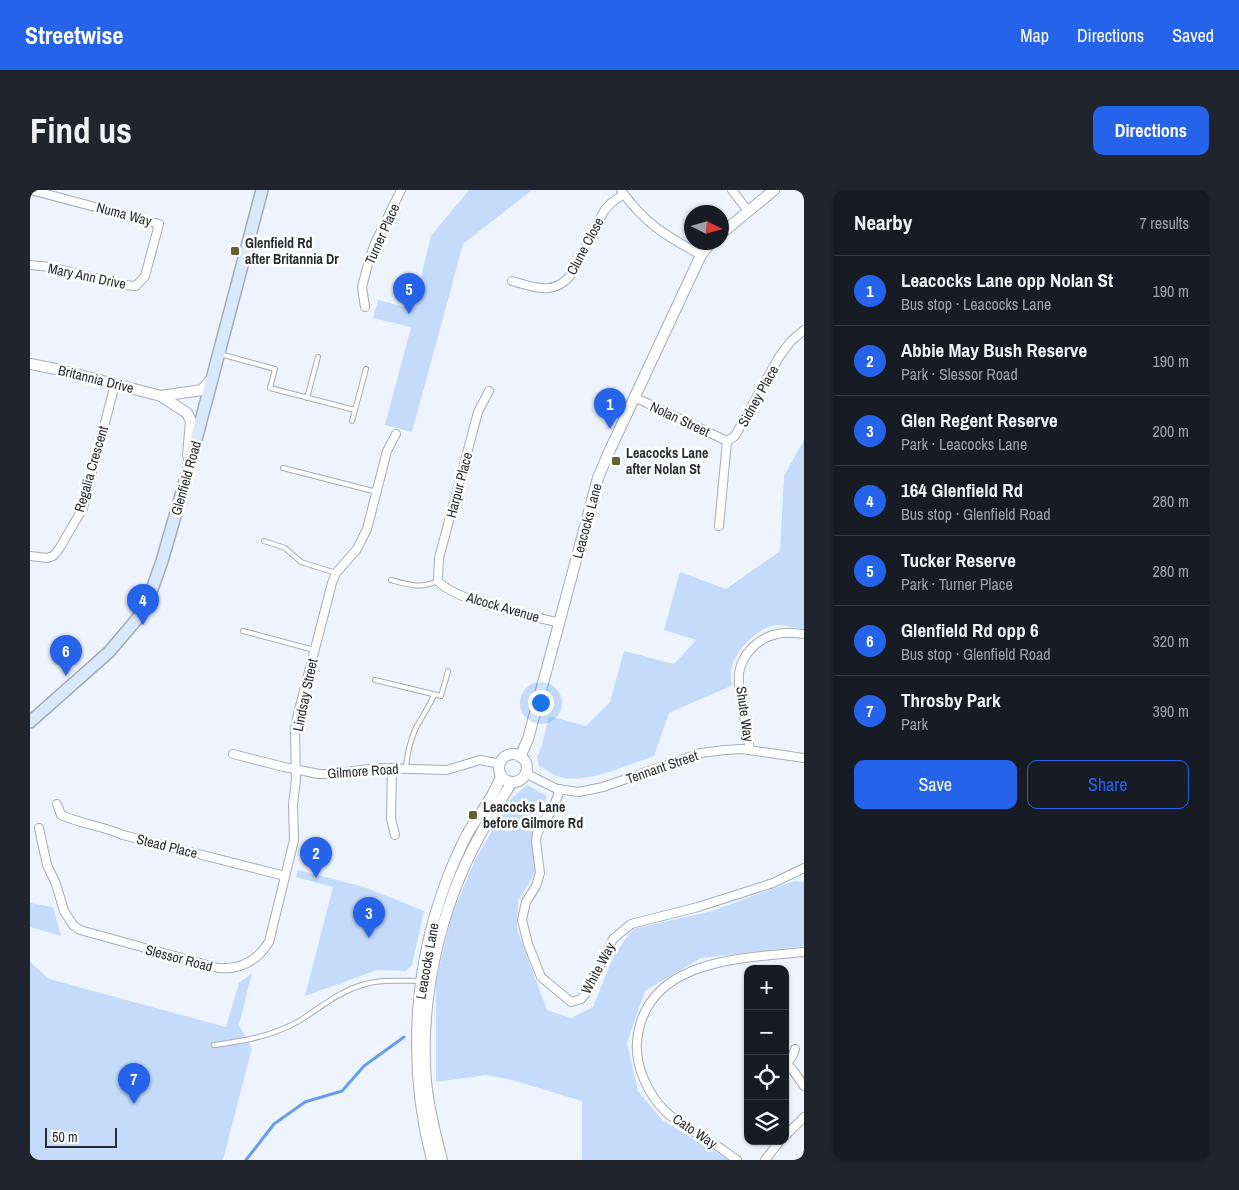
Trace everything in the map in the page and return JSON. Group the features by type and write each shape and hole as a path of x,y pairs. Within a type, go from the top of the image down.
{"main road":[{"name":"Glenfield Road","path":"30,722 109,652 137,619 148,600 184,485 262,190"}],"street":[{"name":"Numa Way","path":"31,190 159,224"},
{"name":"Turner Place","path":"365,307 362,287 368,264 402,190"},
{"path":"732,190 748,211"},
{"path":"729,227 774,190"},
{"path":"622,192 636,210 654,227 701,255"},
{"name":"Clune Close","path":"512,281 546,289 555,288 564,283 570,276 604,211 622,192"},
{"name":"Mary Ann Drive","path":"30,265 50,267 124,285 136,286 144,276 159,224"},
{"name":"Leacocks Lane","path":"520,757 528,739 598,478 634,397 704,250"},
{"name":"Sidney Place","path":"719,526 727,441 735,436 779,357 804,330"},
{"name":"Britannia Drive","path":"30,364 161,396 187,413 191,421 184,485"},
{"name":"Britannia Drive","path":"161,396 202,390 214,376"},
{"name":"Regalia Crescent","path":"30,556 38,558 53,556 83,508 115,384"},
{"name":"Harpur Place","path":"438,582 439,558 458,485 478,412 490,391"},
{"name":"Nolan Street","path":"634,397 727,441"},
{"name":"Lindsay Street","path":"296,770 296,729 314,650 336,573 363,539 387,451 396,434"},
{"name":"Alcock Avenue","path":"438,582 452,592 475,601 560,622"},
{"name":"Shute Way","path":"750,750 740,691 739,673 746,654 760,640 777,634 804,634"},
{"name":"Tennant Street","path":"525,773 560,789 569,791 591,790 701,753 750,750 804,758"},
{"name":"Gilmore Road","path":"233,754 319,774 392,768 447,770 480,760 500,764"},
{"path":"514,754 520,757 526,765 525,773 522,778 512,782 506,780 499,770 500,764 507,756 514,754"},
{"path":"392,768 390,819 395,835"},
{"name":"Slessor Road","path":"39,828 46,865 56,884 64,911 73,925 80,930 218,968 229,969 248,964 263,952 269,942 294,840 293,804 296,770"},
{"name":"Leacocks Lane","path":"432,1160 426,1134 416,1054 431,928 448,878 468,832 496,791 502,776"},
{"name":"Leacocks Lane","path":"442,1160 430,1111 426,1081 425,981 451,900 463,870 478,838 512,782"},
{"name":"White Way","path":"560,789 553,809 537,834 536,841 540,872 536,886 526,902 522,920 528,944 541,977 571,1002 581,1000 588,992 613,939 631,924 698,907 794,874 804,868"},
{"name":"Stead Place","path":"57,804 61,815 69,818 106,828 123,835 285,876"},
{"name":"White Way","path":"794,874 804,873"},
{"name":"Cato Way","path":"737,1160 679,1122 665,1111 652,1095 638,1061 638,1028 643,1014 660,992 691,970 719,962 804,952"},
{"path":"789,1060 795,1049"},
{"path":"789,1068 804,1086"},
{"path":"789,1132 804,1117"},
{"path":"765,1160 777,1145"}],"lane":[{"path":"220,354 275,369 270,388 354,410"},
{"path":"308,398 318,357"},
{"path":"352,421 366,369"},
{"path":"283,468 377,492"},
{"path":"264,541 285,548 301,562 336,573"},
{"path":"391,580 409,585 428,586 438,582"},
{"name":"Lindsay Street","path":"243,631 314,650"},
{"name":"Gilmore Road","path":"406,768 407,757 416,729 434,695 441,696 448,671"},
{"path":"375,680 434,695"},
{"path":"214,1045 262,1037 297,1022 345,990 364,984 380,981 425,981"}],"shaded area":[{"path":"469,190 532,190 463,244 412,432 385,425 411,327 373,318 378,300 413,309 431,236"},
{"path":"804,440 804,629 777,625 768,627 750,639 736,657 732,667 733,685 669,713 654,756 609,772 574,779 557,776 539,766 537,757 549,716 586,726 610,702 624,651 674,664 696,640 664,630 680,572 726,589 780,551 784,476"},
{"path":"527,785 547,796 532,833 535,873 518,901 517,929 547,1010 571,1018 593,1007 614,955 633,929 712,911 794,881 804,882 804,946 701,958 645,991 627,1043 638,1091 662,1120 729,1160 582,1160 582,1101 512,1080 486,1075 436,1082 436,981 452,915 475,860 511,799"},
{"path":"298,870 364,887 424,911 412,965 406,971 377,970 305,996 333,887 296,877"},
{"path":"30,903 53,907 61,936 30,927"},
{"path":"30,962 49,979 226,1027 239,983 252,973 239,1025 252,1048 223,1160 30,1160"}],"waterway":[{"path":"246,1160 274,1124 305,1102 342,1091 364,1066 404,1037"}],"place":[{"name":"Glenfield Rd after Britannia Dr","path":"235,251"},
{"name":"Tucker Reserve","path":"409,314"},
{"name":"Leacocks Lane opp Nolan St","path":"610,429"},
{"name":"Leacocks Lane after Nolan St","path":"616,461"},
{"name":"164 Glenfield Rd","path":"143,625"},
{"name":"Glenfield Rd opp 6","path":"66,676"},
{"name":"Leacocks Lane before Gilmore Rd","path":"473,815"},
{"name":"Abbie May Bush Reserve","path":"316,878"},
{"name":"Glen Regent Reserve","path":"369,938"},
{"name":"Throsby Park","path":"134,1104"}]}
